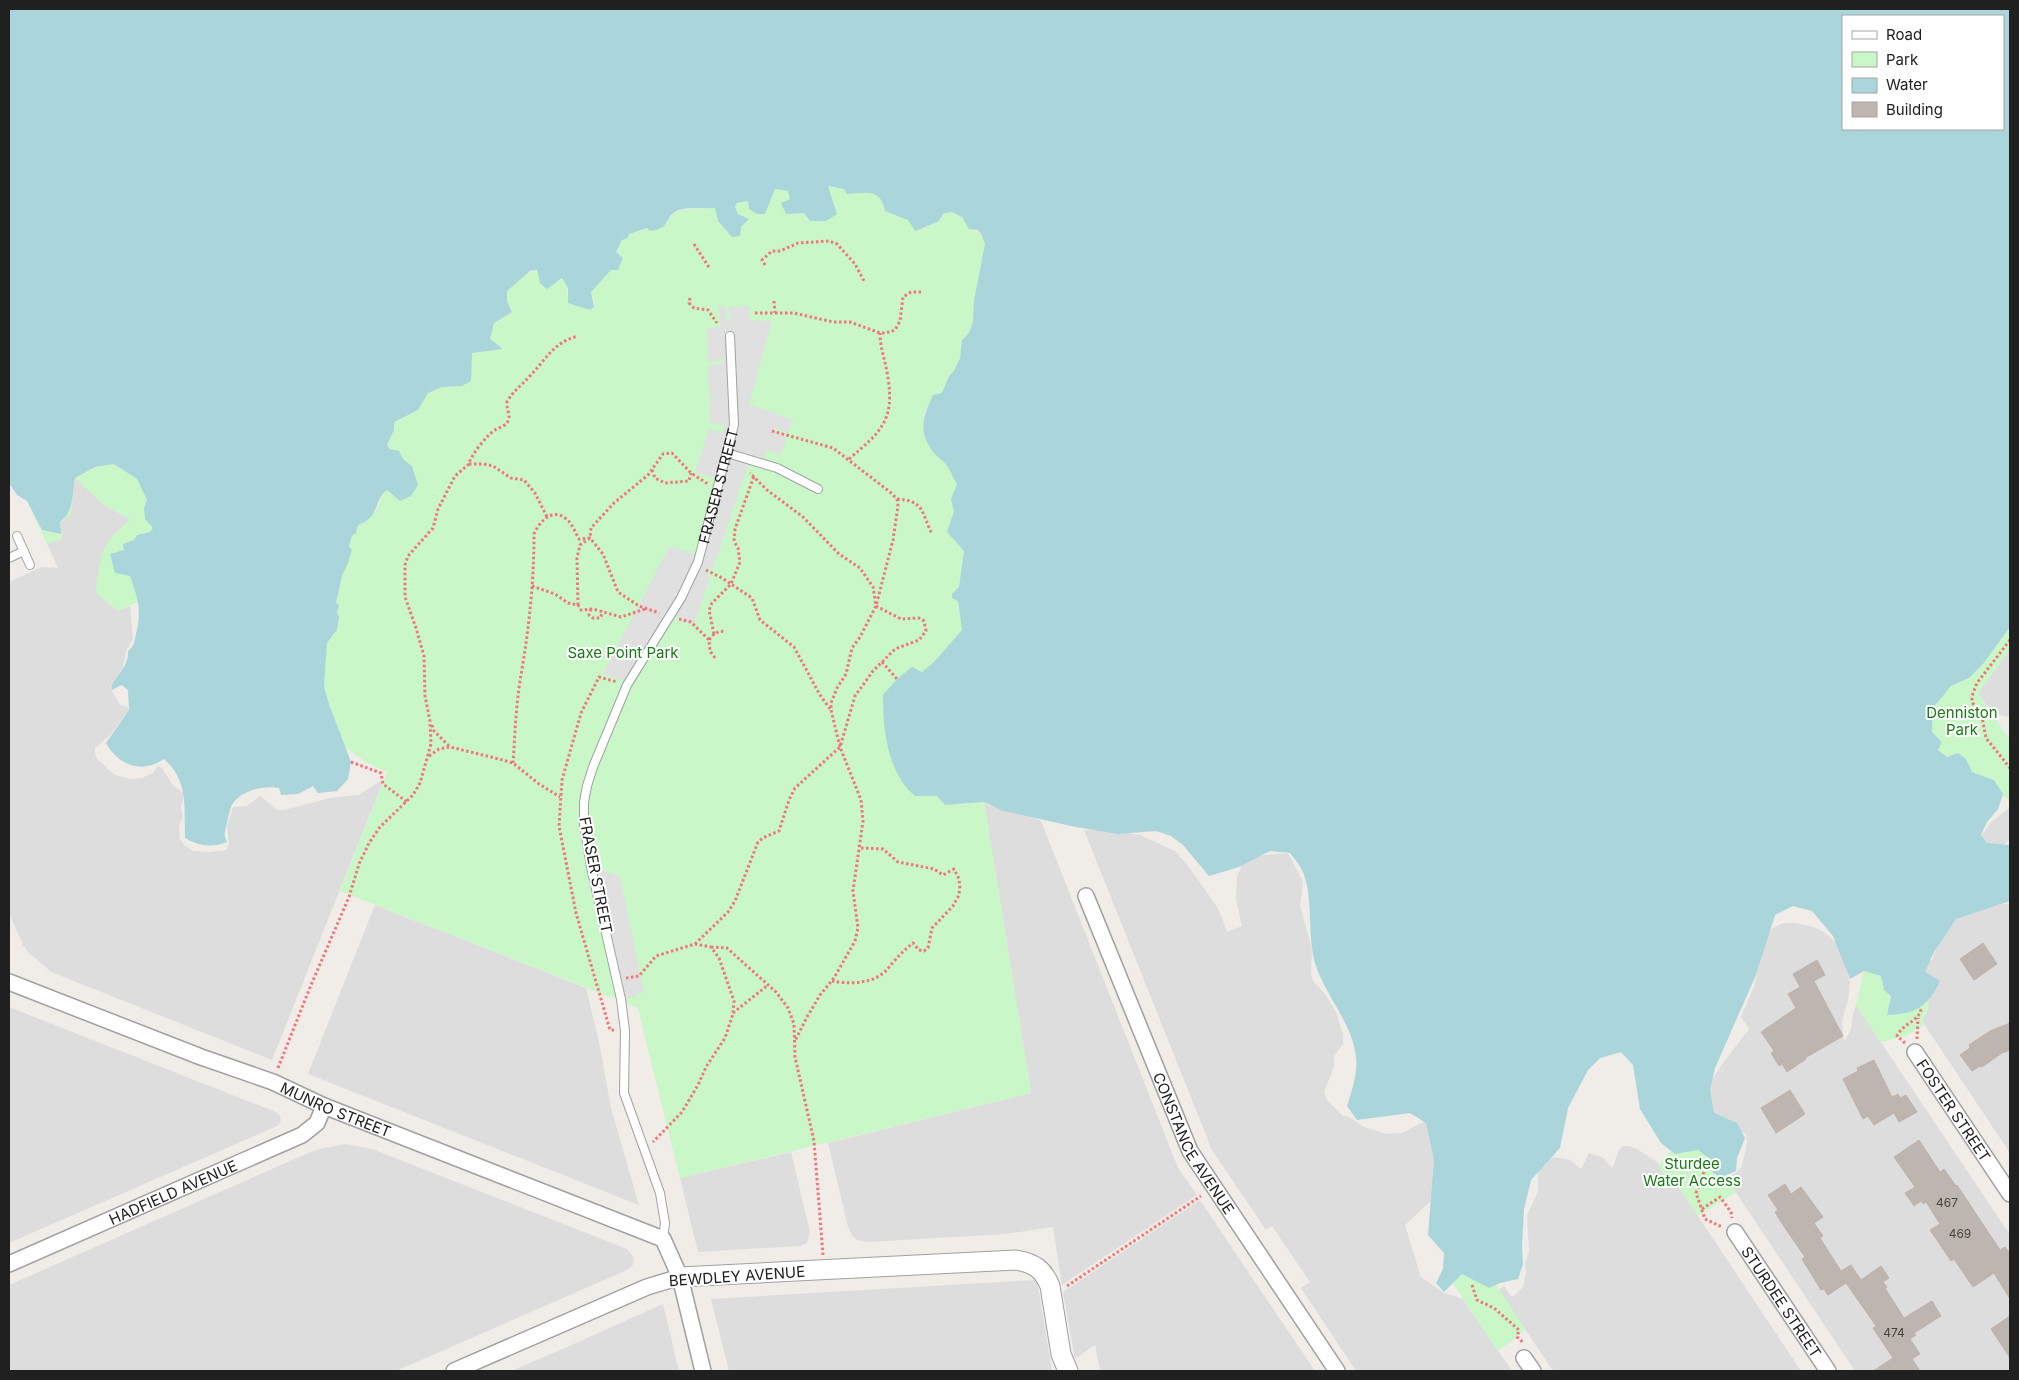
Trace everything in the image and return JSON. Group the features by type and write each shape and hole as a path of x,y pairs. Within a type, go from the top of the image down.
{"street":[{"name":"CONSTANCE AVENUE","path":"1086,896 1190,1151 1337,1371"},
{"name":"MUNRO STREET","path":"9,982 200,1057 273,1082 324,1106 663,1239"},
{"name":"FOSTER STREET","path":"1915,1052 2010,1194"},
{"name":"HADFIELD AVENUE","path":"9,1264 302,1135 317,1123 324,1106"},
{"name":"STURDEE STREET","path":"1735,1232 1828,1371"},
{"name":"FRASER STREET","path":"663,1239 680,1277 703,1371"},
{"name":"BEWDLEY AVENUE","path":"454,1371 647,1287 680,1277 1016,1260 1031,1263 1038,1267 1046,1278 1052,1296"},
{"path":"1052,1296 1061,1354 1068,1371"},
{"path":"1524,1358 1533,1371"}],"lane":[{"name":"FRASER STREET","path":"663,1239 664,1207 624,1093 622,999 591,867 584,824 584,802 593,767 627,685 688,586 697,566 734,425 730,336"},
{"path":"727,454 777,468 818,489"},
{"path":"17,536 30,565"},
{"path":"9,558 24,551"}],"path":[{"path":"765,265 762,260 772,250 780,251 798,243 829,241 837,244 855,264 864,280"},
{"path":"694,244 710,269"},
{"path":"755,313 794,313 833,322 850,322 880,333 890,332 898,326 900,321 903,296 911,292 922,292"},
{"path":"690,298 692,306 708,310 717,323"},
{"path":"774,301 775,313"},
{"path":"849,459 872,439 883,426 890,404 888,378 880,348 880,333"},
{"path":"470,464 470,458 491,433 505,425 508,421 507,402 516,388 528,378 556,346 565,339 578,336"},
{"path":"772,431 834,448 897,498 915,502 921,507 932,534"},
{"path":"715,658 710,652 709,640 690,622 646,609 618,592 603,554 590,538 591,528 614,503 652,470 660,457 668,452 676,456 692,473 718,491"},
{"path":"273,1082 311,985 350,897 359,864 380,828 407,802 420,783 431,744 430,721 425,696 424,656 405,597 405,564 408,556 433,528 438,509 456,476 470,464 493,466 511,478 524,480 535,493 547,517"},
{"path":"744,468 767,490 803,517 839,554 860,568 873,587 876,606"},
{"path":"652,470 655,478 665,482 689,481 692,473"},
{"path":"714,634 710,610 712,602 731,584 740,562 738,548 734,541 735,529 754,476"},
{"path":"794,1041 811,1010 832,981 855,941 858,928 853,890 863,821 860,800 840,747 831,703 837,688 846,674 852,648 876,606 892,540 898,506 897,498"},
{"path":"514,763 520,676 526,654 526,631 532,598 534,534 537,525 547,517 557,515 564,517 579,539 590,538"},
{"path":"590,538 580,545 577,558 578,605 581,610 601,610 621,617 646,609"},
{"path":"697,566 731,584 752,598 760,620 794,646 820,695 831,710"},
{"path":"532,586 555,594 568,603 578,605"},
{"path":"695,944 732,906 758,842 778,831 789,800 796,788 840,747 855,696 873,671 895,649 920,640 926,631 924,621 919,618 901,619 876,606"},
{"path":"591,609 590,615 597,618 600,618 601,610"},
{"path":"709,640 720,631 726,632"},
{"path":"2010,640 1977,683 1972,696 1972,702 1982,717 1986,738 2010,768"},
{"path":"882,662 897,679"},
{"path":"430,721 434,731 450,747"},
{"path":"427,758 439,749 450,747 514,763 560,797"},
{"path":"350,762 381,773 383,784 407,802"},
{"path":"832,981 843,983 873,978 881,975 913,943 919,950 928,948 932,928 953,906 960,889 959,879 954,869 943,875 934,869 898,862 883,849 860,848"},
{"path":"617,979 639,976 656,956 695,944 727,948 776,992 788,1008 794,1024 795,1057 814,1141 825,1270"},
{"path":"645,1149 682,1112 706,1067 725,1038 733,1014 734,1001 728,980 719,958 711,947"},
{"path":"733,1014 768,985"},
{"path":"1918,1028 1918,1018 1921,1011 1919,1008"},
{"path":"1904,1026 1918,1018"},
{"path":"1704,1172 1696,1193 1705,1219 1735,1232"},
{"path":"1052,1296 1214,1187"},
{"path":"1702,1210 1720,1197 1731,1212 1735,1232"},
{"path":"1472,1285 1477,1300 1494,1308 1520,1330 1516,1337"}],"shaded area":[{"path":"749,306 750,320 772,321 749,404 793,420 788,433 775,428 774,431 787,436 781,455 767,450 761,468 748,465 713,569 708,568 706,573 711,576 694,624 684,623 672,612 629,682 603,674 669,547 700,555 720,480 695,472 709,429 722,433 724,425 710,423 708,365 722,364 722,361 708,361 707,328 720,327 719,307 726,307 727,321 730,320 729,307"},
{"path":"75,478 104,505 131,520 112,537 118,611 130,606 133,638 126,651 123,668 110,687 120,705 128,707 129,710 111,734 95,748 95,754 98,760 115,775 130,779 142,778 153,773 158,766 162,768 172,784 184,794 181,807 183,817 179,825 180,839 184,845 193,851 210,852 226,850 229,845 227,826 233,807 247,806 260,796 277,810 284,810 330,798 359,795 384,779 272,1060 51,972 29,953 23,945 9,913 9,582 42,567 58,568 47,544 62,538 60,523 73,493"},
{"path":"2010,649 2010,717 1993,714 1978,693"},
{"path":"984,802 989,806 999,805 1041,821 1178,1168 1197,1195 1062,1285 1053,1227 1005,1234 868,1242 857,1240 853,1237 848,1227 828,1143 1031,1093"},
{"path":"2010,807 2010,839 2001,847 1986,845 1981,839 1982,835 1990,823"},
{"path":"1084,830 1107,830 1140,835 1175,851 1218,908 1227,932 1242,926 1236,899 1237,877 1242,865 1255,856 1288,853 1303,882 1300,906 1312,949 1311,974 1313,981 1325,994 1336,1012 1343,1035 1343,1044 1334,1056 1334,1067 1324,1092 1327,1100 1342,1115 1349,1117 1364,1127 1387,1134 1402,1133 1444,1111 1432,1200 1405,1225 1421,1277 1444,1293 1463,1299 1512,1371 1356,1371 1301,1288 1310,1282 1272,1226 1266,1230 1212,1150"},
{"path":"602,870 620,876 644,991 631,998 621,999 592,871"},
{"path":"2010,903 2010,1153 1922,1021 1928,1009 1930,991 1915,963 1932,960 1949,914"},
{"path":"375,905 586,988 599,1042 611,1108 639,1205 308,1074"},
{"path":"1783,923 1795,923 1813,927 1824,932 1840,946 1850,983 1848,1000 1842,1021 1844,1040 1851,1029 1856,1005 2010,1235 2010,1371 1855,1371 1727,1179 1742,1166 1747,1143 1746,1134 1709,1118 1704,1092 1749,1029 1741,1017 1754,987 1766,936 1773,928"},
{"path":"9,1007 276,1112 280,1116 281,1121 277,1126 9,1243"},
{"path":"345,1144 372,1149 627,1249 634,1258 633,1265 627,1270 396,1371 9,1371 9,1285 315,1150"},
{"path":"1622,1146 1637,1149 1657,1162 1668,1182 1672,1177 1801,1371 1553,1371 1499,1290 1504,1286 1511,1296 1514,1296 1523,1287 1526,1271 1525,1263 1529,1252 1527,1215 1538,1192 1538,1164 1543,1157 1570,1160 1581,1169 1589,1153 1604,1158 1613,1167"},
{"path":"791,1152 810,1232 807,1243 800,1246 698,1252 680,1178"},
{"path":"1200,1200 1315,1371 1100,1371 1095,1345 1075,1359 1063,1292"},
{"path":"1037,1280 1052,1371 729,1371 711,1299"},
{"path":"663,1304 679,1371 511,1371 567,1347"}],"green space":[{"name":"Saxe Point Park","path":"827,186 844,189 847,194 866,193 876,195 880,198 885,211 900,215 923,229 929,224 938,222 944,213 952,211 962,217 969,229 980,233 985,244 973,322 969,333 962,340 960,358 954,371 949,376 942,393 928,406 924,414 923,428 926,440 934,453 947,465 957,484 951,499 954,511 952,519 964,550 958,601 962,630 934,662 922,672 916,796 937,796 959,805 984,802 1031,1093 680,1178 638,1008 340,891 387,772 367,763 344,746 324,686 327,643 334,635 337,613 336,604 342,576 352,550 349,546 352,536 356,533 358,525 376,511 383,493 387,490 395,497 412,466 387,445 394,430 394,421 418,410 428,393 442,387 462,386 472,353 503,349 490,339 494,323 512,312 507,301 506,291 527,274 536,271 562,278 568,288 567,296 595,303 590,292 611,270 618,270 623,258 616,252 622,240 629,234 647,228 650,231 667,224 674,214 694,208 715,208 718,222 726,229 741,227 749,219 738,214 735,207 737,203 748,201 774,189 788,191 794,213 836,207"},
{"path":"114,464 137,479 147,500 144,508 153,528 150,532 137,535 134,540 123,544 124,550 110,554 130,576 139,601 118,611 96,593 100,563 105,548 113,536 130,519 104,505 75,478 95,467"},
{"path":"75,478 71,515 60,523 67,516"},
{"path":"27,501 42,530 60,534 60,523 62,539 47,544"},
{"name":"Denniston Park","path":"2010,627 2010,649 1978,693 2010,740 2010,800 2002,796 1994,780 1972,772 1966,759 1958,753 1947,757 1938,750 1942,742 1932,732 1933,708 1951,686 1969,678 1983,664"},
{"path":"1864,971 1881,976 1884,990 1891,996 1887,1014 1910,1011 1929,1000 1928,1009 1922,1021 1924,1024 1906,1036 1881,1042 1856,1005"},
{"name":"Sturdee Water Access","path":"1698,1150 1710,1159 1713,1173 1722,1177 1725,1176 1736,1192 1698,1216 1673,1178 1666,1182 1659,1165 1671,1151 1675,1154"},
{"path":"1462,1274 1489,1288 1496,1284 1525,1330 1498,1351 1453,1283"}],"water":[{"path":"9,9 2010,9 2010,627 1983,664 1969,678 1951,686 1933,708 1932,732 1942,742 1938,750 1947,757 1958,753 1966,759 1972,772 1994,780 2003,794 1998,809 1987,822 1981,835 1987,843 2010,845 2010,901 1956,919 1934,952 1925,972 1940,981 1931,997 1913,1011 1887,1015 1891,996 1884,990 1881,976 1864,971 1850,979 1833,936 1812,911 1793,906 1775,915 1756,975 1715,1068 1710,1090 1714,1113 1737,1123 1745,1138 1737,1158 1736,1171 1722,1177 1713,1173 1710,1159 1698,1150 1675,1154 1661,1143 1640,1109 1633,1065 1621,1052 1600,1058 1588,1070 1568,1108 1560,1148 1531,1180 1524,1209 1523,1264 1518,1279 1500,1283 1489,1288 1462,1274 1444,1292 1436,1283 1443,1269 1444,1253 1428,1235 1434,1160 1426,1123 1410,1113 1357,1120 1347,1106 1353,1088 1356,1069 1354,1045 1350,1033 1316,966 1311,942 1308,890 1301,868 1290,853 1270,851 1239,867 1209,876 1183,845 1171,836 1156,831 1118,834 1076,827 1003,811 984,802 945,805 937,796 915,796 898,775 888,750 883,695 897,679 912,667 922,672 934,662 962,630 958,601 952,598 952,594 959,587 964,551 947,532 954,511 951,499 957,484 948,467 934,453 925,438 923,424 933,395 942,393 949,376 954,371 960,358 962,340 969,333 973,322 974,301 985,244 978,230 969,229 962,217 952,212 944,213 938,222 915,231 908,220 885,211 883,204 876,195 866,193 847,194 844,189 828,186 837,214 826,221 810,221 804,213 786,214 781,203 790,199 788,191 775,189 765,214 757,214 749,209 748,201 737,203 735,207 738,214 749,219 741,227 740,236 732,237 718,221 715,208 679,210 671,215 662,228 650,231 647,228 629,234 628,238 622,240 616,252 623,258 618,270 611,270 591,292 594,307 590,310 568,303 568,288 562,278 547,289 540,283 537,270 530,271 507,291 507,301 512,312 494,323 490,339 503,349 472,353 471,381 462,386 442,387 428,393 418,410 394,422 394,430 387,445 390,449 399,451 403,459 412,466 418,485 411,496 400,501 387,490 380,498 370,518 358,525 356,533 352,536 349,546 352,550 342,576 336,603 339,605 337,630 327,643 324,686 351,762 348,779 337,791 318,793 313,786 298,794 281,795 279,788 266,787 245,793 234,801 231,807 225,832 227,842 221,844 205,845 185,838 185,806 181,786 178,776 164,759 156,764 139,767 124,762 117,757 106,743 129,710 128,690 122,685 112,690 111,687 127,662 128,651 134,643 139,618 137,598 130,576 115,573 110,554 124,550 123,544 134,540 137,535 150,532 153,528 145,519 144,508 147,500 137,479 114,464 95,467 75,478 70,508 65,518 60,522 61,534 42,530 27,501 17,495 9,483"}],"building":[{"path":"1983,943 1997,964 1974,980 1960,959"},
{"path":"1817,960 1825,975 1814,981 1843,1036 1805,1058 1787,1072 1782,1064 1779,1066 1771,1053 1774,1051 1761,1032 1796,1008 1788,994 1800,987 1793,974"},
{"path":"2010,1023 2010,1050 1972,1071 1960,1055 1970,1048 1969,1045 1990,1031"},
{"path":"1874,1060 1892,1097 1898,1094 1900,1098 1906,1095 1917,1112 1899,1122 1894,1113 1874,1125 1868,1116 1863,1119 1843,1079 1858,1071 1857,1068"},
{"path":"1790,1090 1805,1114 1776,1133 1761,1108"},
{"path":"1919,1140 1940,1172 1944,1169 1957,1185 2000,1250 2005,1247 2010,1254 2010,1299 1994,1273 1973,1287 1954,1259 1951,1261 1930,1230 1940,1224 1926,1202 1923,1204 1921,1201 1914,1206 1905,1193 1915,1187 1894,1157"},
{"path":"1785,1184 1791,1194 1801,1187 1823,1217 1814,1223 1823,1236 1820,1238 1841,1271 1851,1265 1861,1280 1881,1266 1889,1278 1883,1282 1887,1287 1885,1288 1904,1318 1932,1301 1941,1316 1914,1333 1916,1335 1910,1339 1920,1354 1912,1359 1920,1371 1873,1371 1893,1358 1873,1328 1876,1326 1846,1283 1828,1295 1824,1289 1821,1290 1802,1259 1805,1257 1775,1212 1778,1210 1768,1195"},
{"path":"2010,1316 2010,1358 1991,1329"}]}
